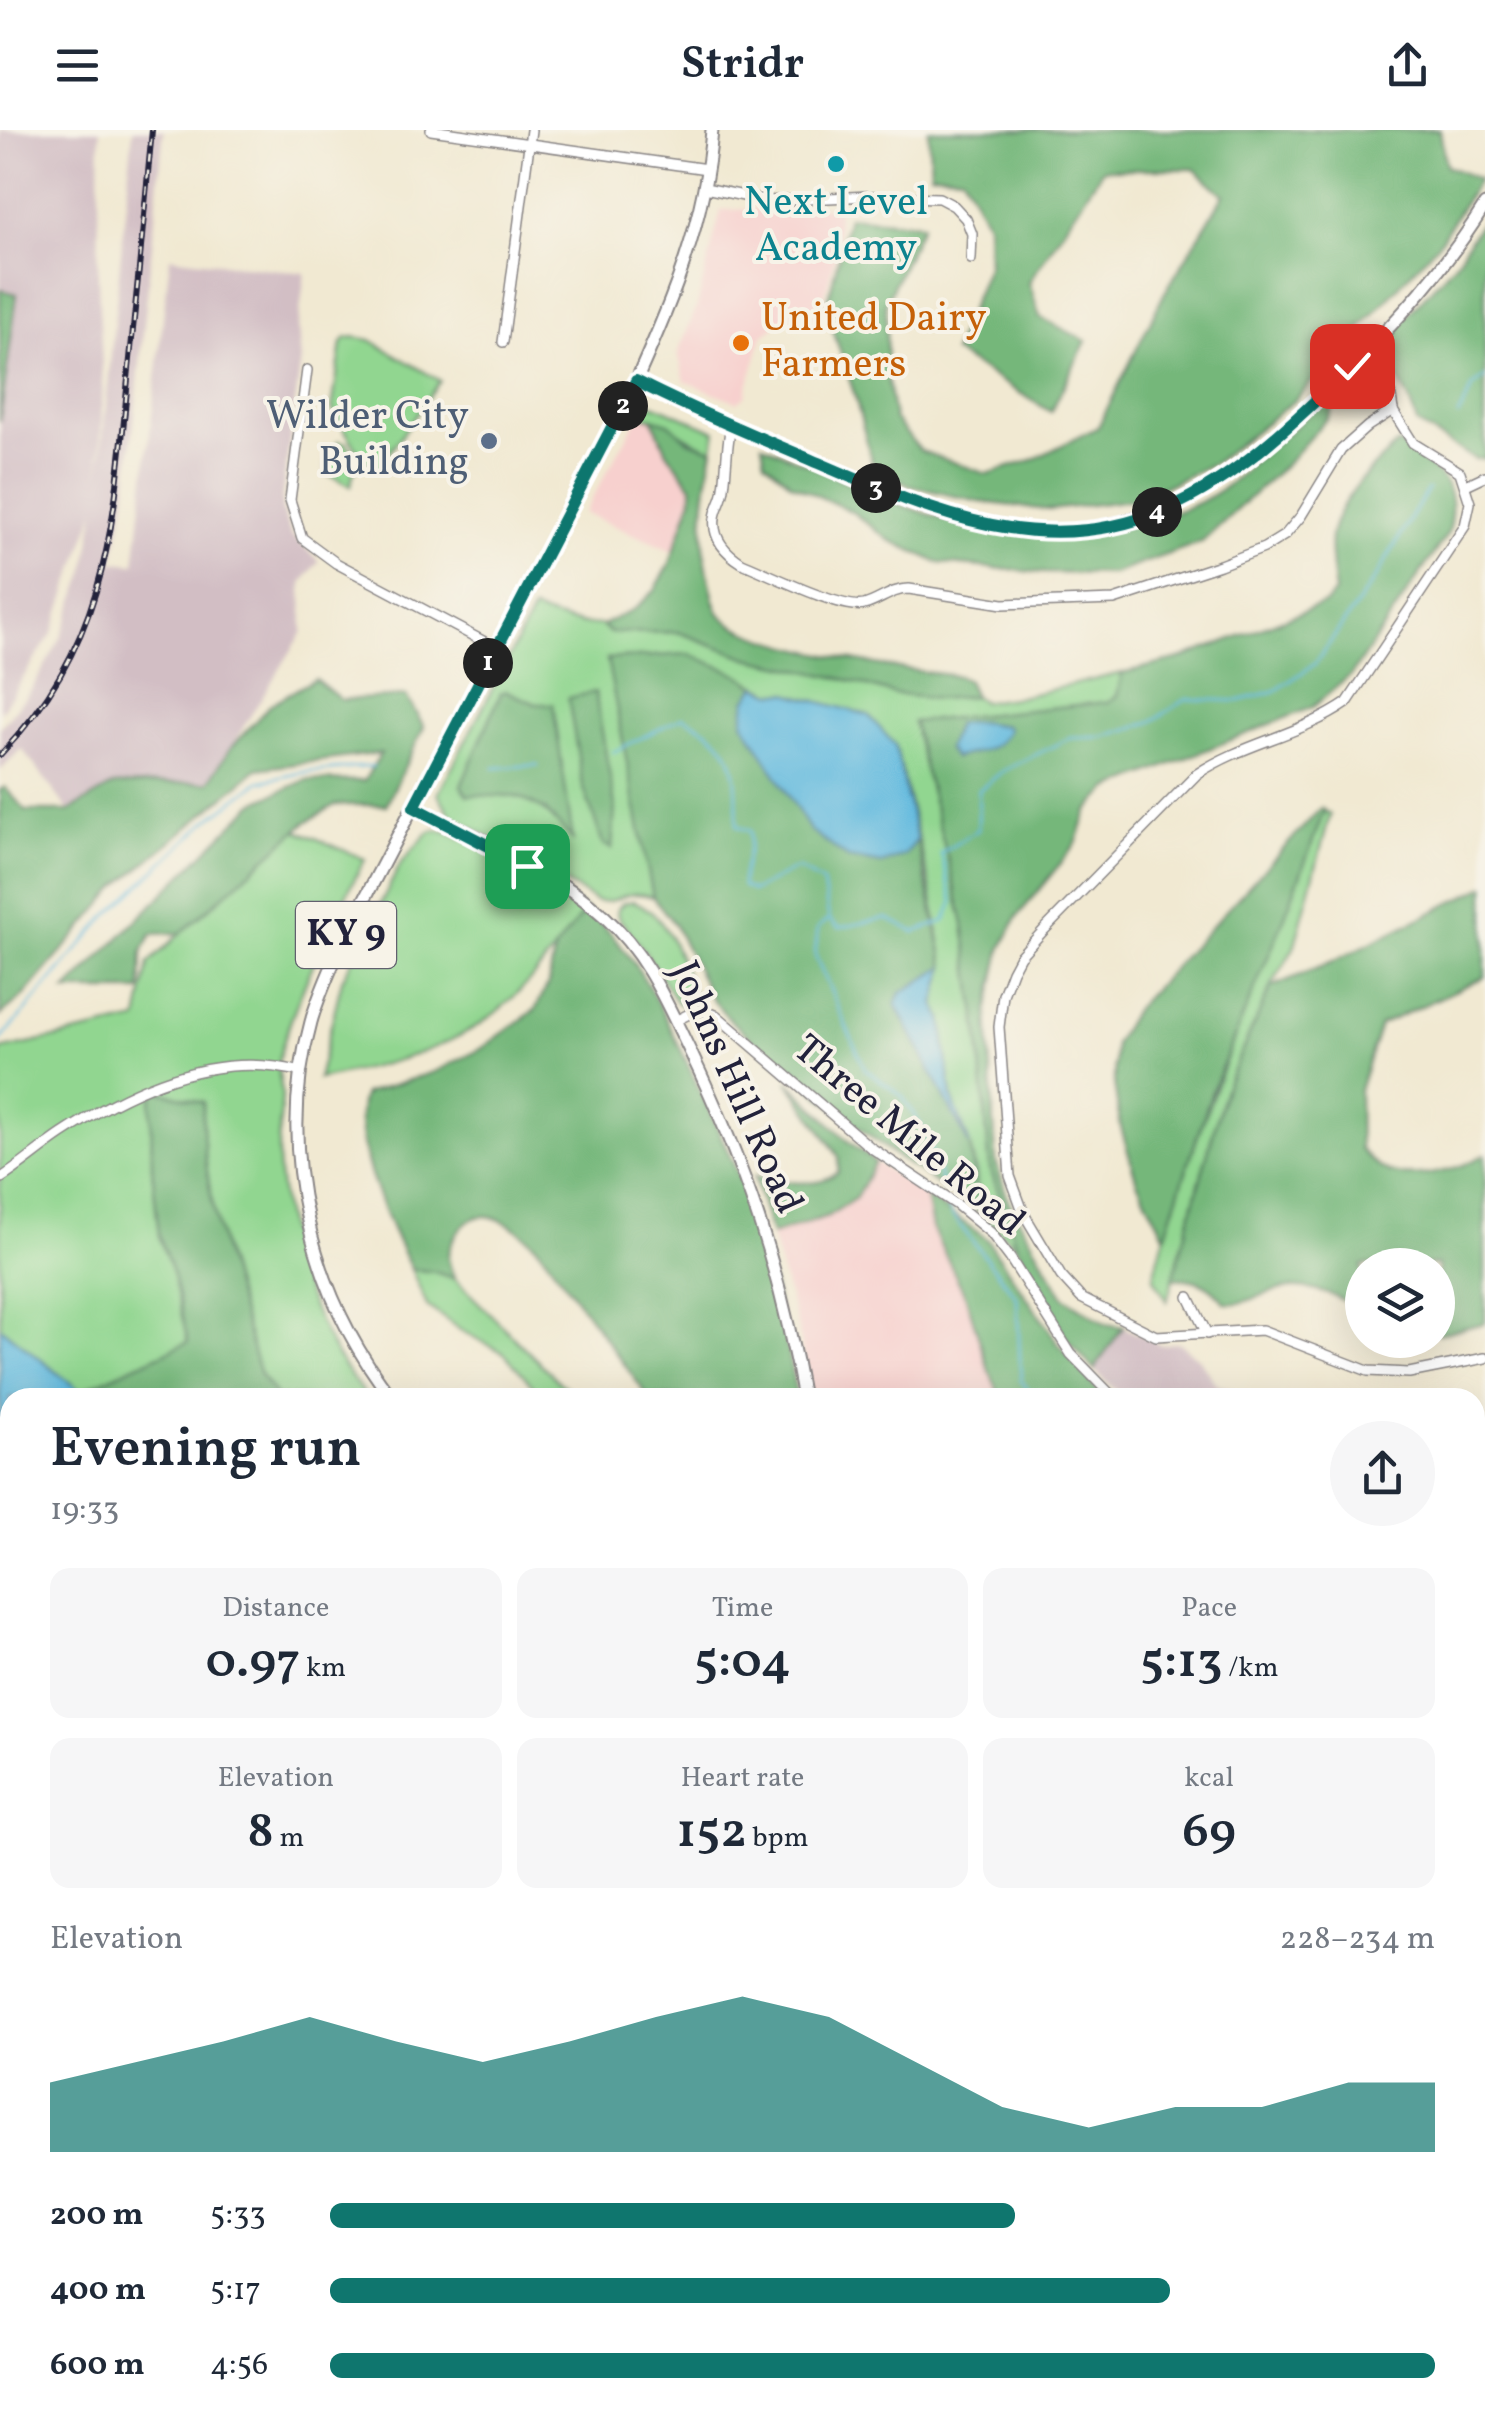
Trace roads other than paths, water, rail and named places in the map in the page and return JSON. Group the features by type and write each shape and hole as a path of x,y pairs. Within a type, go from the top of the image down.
{"main road":[{"name":"KY 9","path":"386,1388 342,1321 311,1236 300,1169 301,1072 311,1023 341,944 636,381 684,270 705,188 712,130"},
{"path":"636,381 731,426 948,516 1039,532 1120,524 1162,511 1202,492 1258,452 1365,354 1455,251 1485,205"},
{"name":"Johns Hill Road","path":"414,807 590,904 640,956 666,996 759,1212 782,1292 802,1388"}],"street":[{"path":"432,130 707,169"},
{"path":"503,342 531,130"},
{"path":"705,188 768,201 939,198 966,218 972,234 972,260"},
{"path":"1365,354 1414,442 1452,464 1466,485 1470,503 1465,526 1347,703 1316,720 1226,756 1197,774 1020,956 1003,995 999,1027 1010,1176 1038,1241 1072,1289 1098,1309 1156,1336 1262,1330 1368,1371 1408,1373 1485,1358"},
{"path":"307,370 290,500 302,538 336,563 496,648"},
{"path":"731,426 724,460 724,494 714,520 718,540 728,554 844,604 864,605 899,589 909,589 1003,604 1114,600 1264,548 1296,523 1340,450 1394,410"},
{"path":"1466,485 1485,476"},
{"name":"Three Mile Road","path":"675,1020 697,1010 716,1014 870,1146 991,1234 1071,1354 1104,1388"},
{"path":"0,1179 109,1105 169,1080 235,1064 272,1065 301,1072"},
{"path":"1189,1297 1207,1334"}],"water":[{"path":"756,686 868,715 895,745 917,840 905,855 882,864 848,858 810,830 743,722 746,701"},
{"path":"980,722 1008,729 992,747 954,758 947,749 956,724"},
{"path":"945,967 935,1004 942,1018 952,1098 970,1146 896,1004 901,993"},
{"path":"0,1327 77,1388 0,1388"}],"waterway":[{"path":"1458,416 1473,387 1485,377"},
{"path":"829,919 839,928 886,918 915,932 945,921 953,902 941,853 978,830 979,790 1003,771 1070,738 1103,737 1151,722 1187,699 1238,701 1275,691 1315,664 1378,574 1428,489"},
{"path":"613,752 683,717 725,748 735,773 737,826 750,831 742,886 753,891 797,868 823,883 829,919 818,928 815,955 865,1069 902,1096 926,1134 944,1191"},
{"path":"494,768 538,765"},
{"path":"0,1041 104,919 208,820 259,782 300,773 373,766"},
{"path":"948,1204 951,1214 1017,1297 1021,1381 1027,1388"}],"railway":[{"path":"0,755 63,671 83,628 109,539 152,130"}],"place":[{"name":"Next Level Academy","path":"836,164"},
{"name":"United Dairy Farmers","path":"741,343"},
{"name":"Wilder City Building","path":"489,441"}]}
